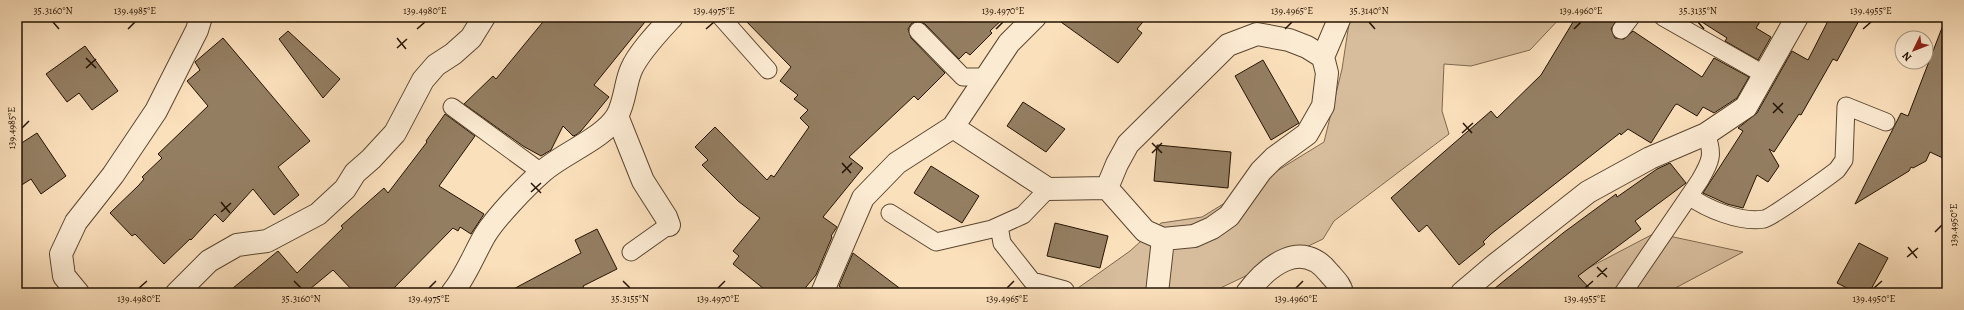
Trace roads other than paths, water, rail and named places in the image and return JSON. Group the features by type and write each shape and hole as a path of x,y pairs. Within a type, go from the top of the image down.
{"street":[{"path":"78,293 64,276 61,254 76,222 113,175 156,111 197,30 201,17"},
{"path":"177,293 210,261 237,245 267,241 318,214 346,189 355,173 371,159 395,133 424,80 436,65 453,54 471,38 484,17"},
{"path":"459,290 486,234 506,209 541,172 586,141 603,133 617,116 631,69 656,34 672,17"},
{"path":"822,293 863,198 897,163 953,127 1009,43 1034,17"},
{"path":"953,127 1048,189 1107,188 1145,231 1163,239 1194,236 1212,228 1229,216 1261,171 1274,158 1307,134 1323,106 1327,73 1323,57 1340,17"},
{"path":"1462,293 1495,264 1588,192 1650,158 1706,134 1746,108 1798,17"},
{"path":"1107,188 1128,144 1228,45 1257,34 1289,40 1307,47 1323,57"},
{"path":"617,116 644,181 666,217 669,225"},
{"path":"1157,293 1163,239"},
{"path":"1248,293 1269,269 1291,256 1313,259 1327,269 1341,288 1342,293"}],"lane":[{"path":"721,17 768,70"},
{"path":"1663,17 1765,76"},
{"path":"918,31 963,77 986,77"},
{"path":"1689,196 1705,207 1741,218 1765,219 1838,170 1844,160 1846,106 1886,122"},
{"path":"452,107 541,172"},
{"path":"1623,293 1689,196 1710,162 1712,147 1706,134"},
{"path":"890,213 936,242 998,226 1023,215 1048,189"},
{"path":"631,252 669,225"},
{"path":"998,226 1002,242 1032,281 1065,290"}]}
